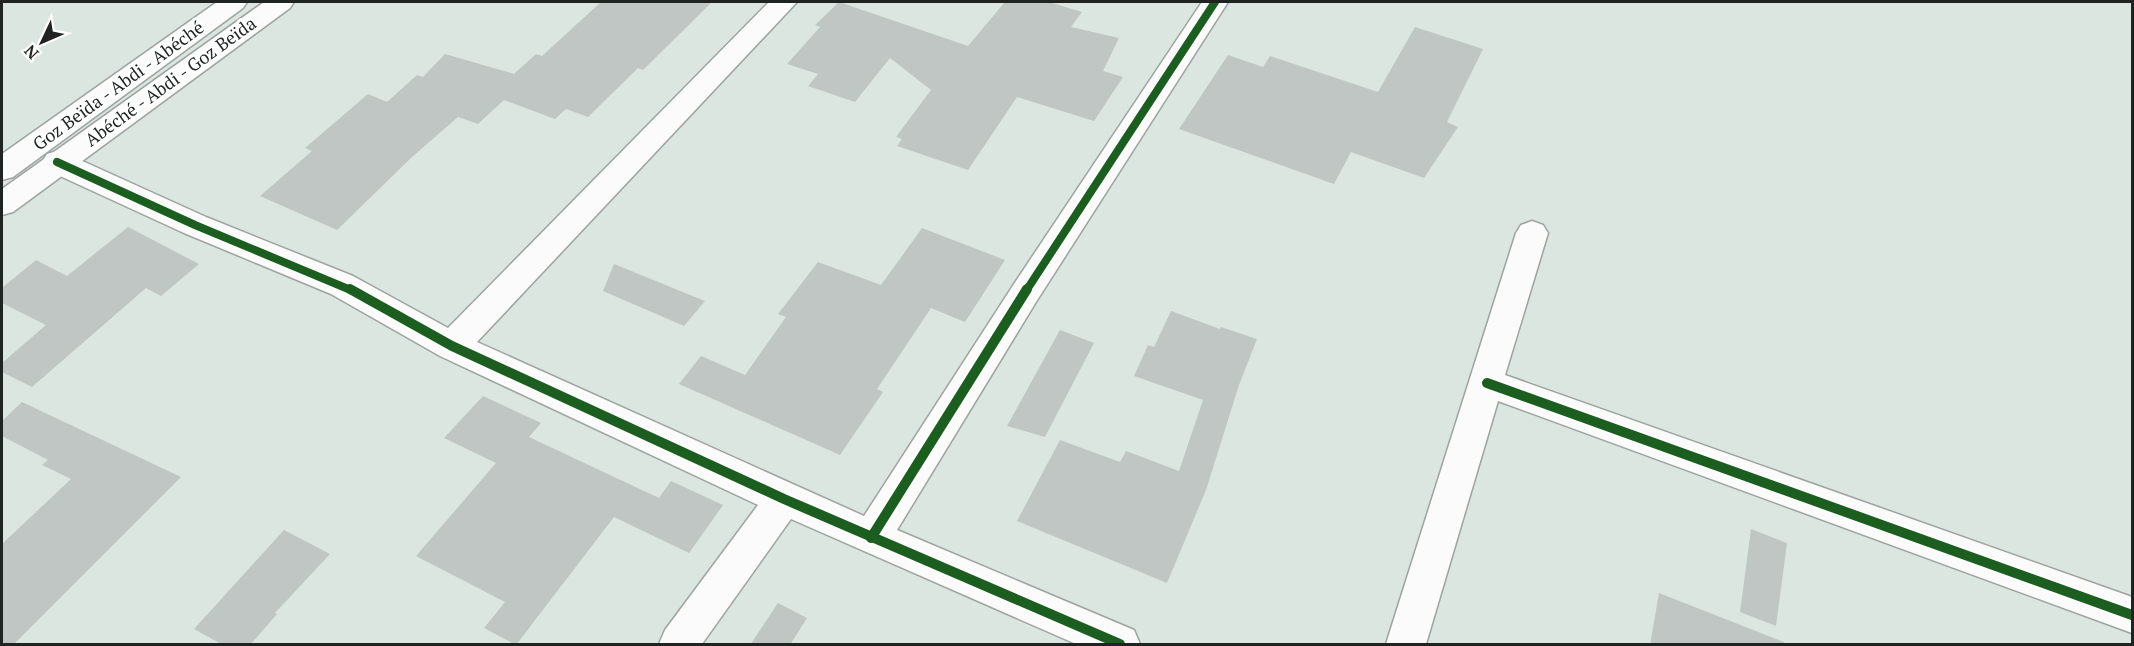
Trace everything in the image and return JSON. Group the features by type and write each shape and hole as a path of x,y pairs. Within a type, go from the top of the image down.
{"street":[{"name":"Goz Beïda - Abdi - Abéché","path":"2,169 234,2"},
{"name":"Abéché - Abdi - Goz Beïda","path":"2,204 281,2"},
{"path":"452,346 784,2"},
{"path":"871,538 1025,293 1215,2"},
{"path":"57,162 195,225 342,285 452,346 784,500 1120,645"},
{"path":"1406,645 1532,233"},
{"path":"1487,383 2133,615"},
{"path":"679,645 784,500"}],"building":[{"path":"601,2 712,2 643,70 638,68 588,117 566,109 555,119 504,100 478,124 458,117 412,157 337,230 260,196 312,151 305,148 368,94 387,102 417,75 423,77 445,54 514,74 536,54 542,56"},
{"path":"839,2 968,46 1005,2 1049,2 1082,12 1071,27 1119,38 1103,71 1123,77 1094,121 1017,97 968,170 897,146 902,139 896,137 931,90 890,58 855,102 808,86 818,74 787,64 820,27 815,25"},
{"path":"1415,27 1483,49 1447,122 1458,127 1424,178 1351,152 1334,184 1179,129 1228,55 1263,67 1270,56 1378,92"},
{"path":"128,227 199,264 161,296 146,288 32,387 2,372 2,363 46,325 2,303 2,288 36,260 67,276"},
{"path":"922,228 1005,260 965,322 931,308 877,389 883,392 840,455 679,384 701,356 745,375 786,317 778,314 818,262 881,285"},
{"path":"614,264 705,301 684,326 603,291"},
{"path":"1171,311 1220,329 1221,327 1257,339 1239,385 1206,490 1167,583 1017,521 1060,440 1120,462 1126,451 1179,471 1203,400 1134,376 1148,345 1154,347"},
{"path":"1060,330 1094,343 1045,437 1007,426"},
{"path":"483,396 541,423 529,437 659,498 671,481 723,505 689,553 614,517 516,645 484,628 505,602 416,556 496,463 444,438"},
{"path":"22,402 181,477 13,645 2,645 2,544 71,479 42,465 48,460 2,436 2,421"},
{"path":"1751,529 1787,543 1776,626 1740,612"},
{"path":"284,530 330,554 275,613 277,614 250,645 223,645 194,629"},
{"path":"1659,593 1784,642 1784,645 1650,645"},
{"path":"778,603 807,618 790,645 750,645"}],"cycle path":[{"path":"871,538 1025,293 1215,2"},
{"path":"57,162 195,225 342,285 452,346 784,499 1120,644"},
{"path":"1487,383 2132,615"}]}
